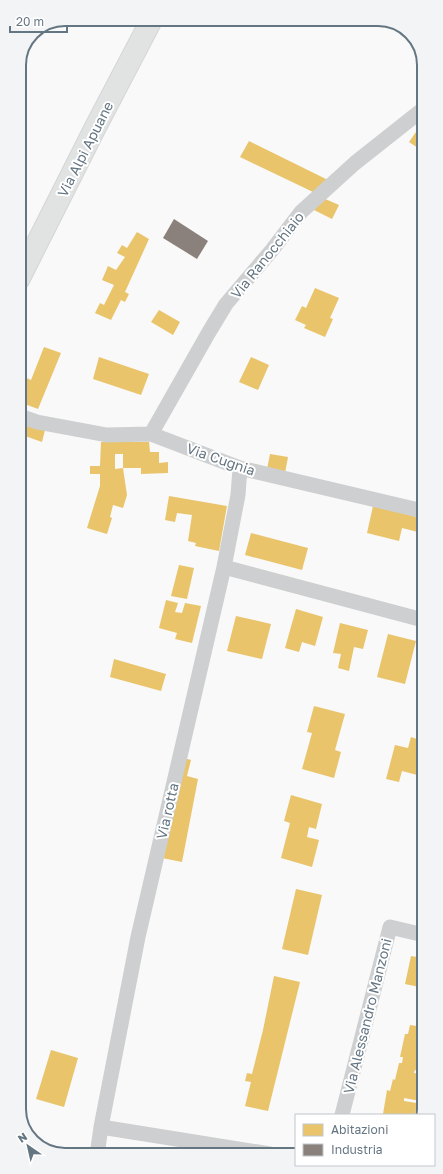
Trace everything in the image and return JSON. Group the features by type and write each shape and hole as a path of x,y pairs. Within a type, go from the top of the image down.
{"main road":[{"name":"Via Alpi Apuane","path":"26,265 148,26"}],"street":[{"name":"Via Ranocchiaio","path":"151,434 208,332 226,304 272,250 301,212 355,163 417,114"},
{"name":"Via Cugnia","path":"26,418 37,422 107,435 151,434 240,468 417,510"},
{"name":"Via rotta","path":"98,1148 138,937 224,567 238,495 240,468"},
{"path":"224,567 417,618"},
{"name":"Via Alessandro Manzoni","path":"342,1114 390,927 417,934"},
{"path":"101,1127 232,1148"}],"building: Abitazioni":[{"path":"417,130 417,147 409,142"},
{"path":"249,141 328,180 313,192 240,157"},
{"path":"323,198 339,205 332,219 314,210"},
{"path":"137,232 149,239 125,292 129,294 125,302 121,300 111,320 95,313 100,303 104,305 114,285 102,280 108,266 116,270 125,257 117,253 122,245 127,248"},
{"path":"315,288 339,298 330,318 333,319 325,337 304,328 306,325 295,320 302,306 306,308"},
{"path":"159,310 180,322 173,335 151,322"},
{"path":"44,347 61,353 38,409 26,404 26,378 31,380"},
{"path":"99,357 149,374 141,395 93,379"},
{"path":"251,357 269,365 258,390 239,382"},
{"path":"26,424 45,430 42,442 26,436"},
{"path":"101,442 149,442 150,452 159,452 159,463 168,462 168,473 141,474 141,468 123,468 127,495 123,508 113,505 110,517 112,518 107,534 87,528 100,486 100,474 90,474 90,466 100,466","holes":["115,454 123,454 123,468 115,469"]},
{"path":"270,454 288,457 285,473 267,469"},
{"path":"169,496 227,506 219,551 195,546 196,543 188,541 192,515 177,513 175,522 165,520"},
{"path":"373,506 417,517 417,532 402,528 399,541 367,533"},
{"path":"251,533 308,548 302,570 245,555"},
{"path":"179,565 194,568 187,599 171,596"},
{"path":"166,600 178,603 175,612 182,613 185,603 201,606 192,643 175,639 177,633 159,628"},
{"path":"296,609 323,617 315,646 302,642 299,652 285,648"},
{"path":"236,616 271,624 262,659 227,651"},
{"path":"340,623 368,630 363,649 354,647 349,671 338,668 341,654 333,653"},
{"path":"388,634 416,641 405,684 377,677"},
{"path":"114,659 166,674 161,691 110,677"},
{"path":"314,706 345,714 335,750 341,752 334,778 302,769 312,733 307,732"},
{"path":"411,737 417,739 417,775 402,771 399,782 386,779 395,745 408,748"},
{"path":"184,758 191,760 187,776 198,779 182,862 162,858"},
{"path":"291,795 322,804 316,829 309,827 307,837 319,840 312,867 281,858 290,823 284,821"},
{"path":"296,889 322,895 308,955 282,949"},
{"path":"411,956 417,957 417,987 405,984"},
{"path":"274,976 300,982 268,1111 245,1106 251,1082 245,1081 247,1073 252,1074"},
{"path":"410,1025 417,1026 417,1070 415,1070 414,1073 417,1073 417,1100 404,1098 404,1101 417,1103 415,1114 383,1114 387,1090 390,1091 393,1079 395,1080 399,1063 402,1063 403,1057 400,1057 405,1034 408,1034"},
{"path":"51,1050 78,1058 64,1107 36,1099"}],"building: Industria":[{"path":"174,219 208,241 197,259 163,238"}]}
